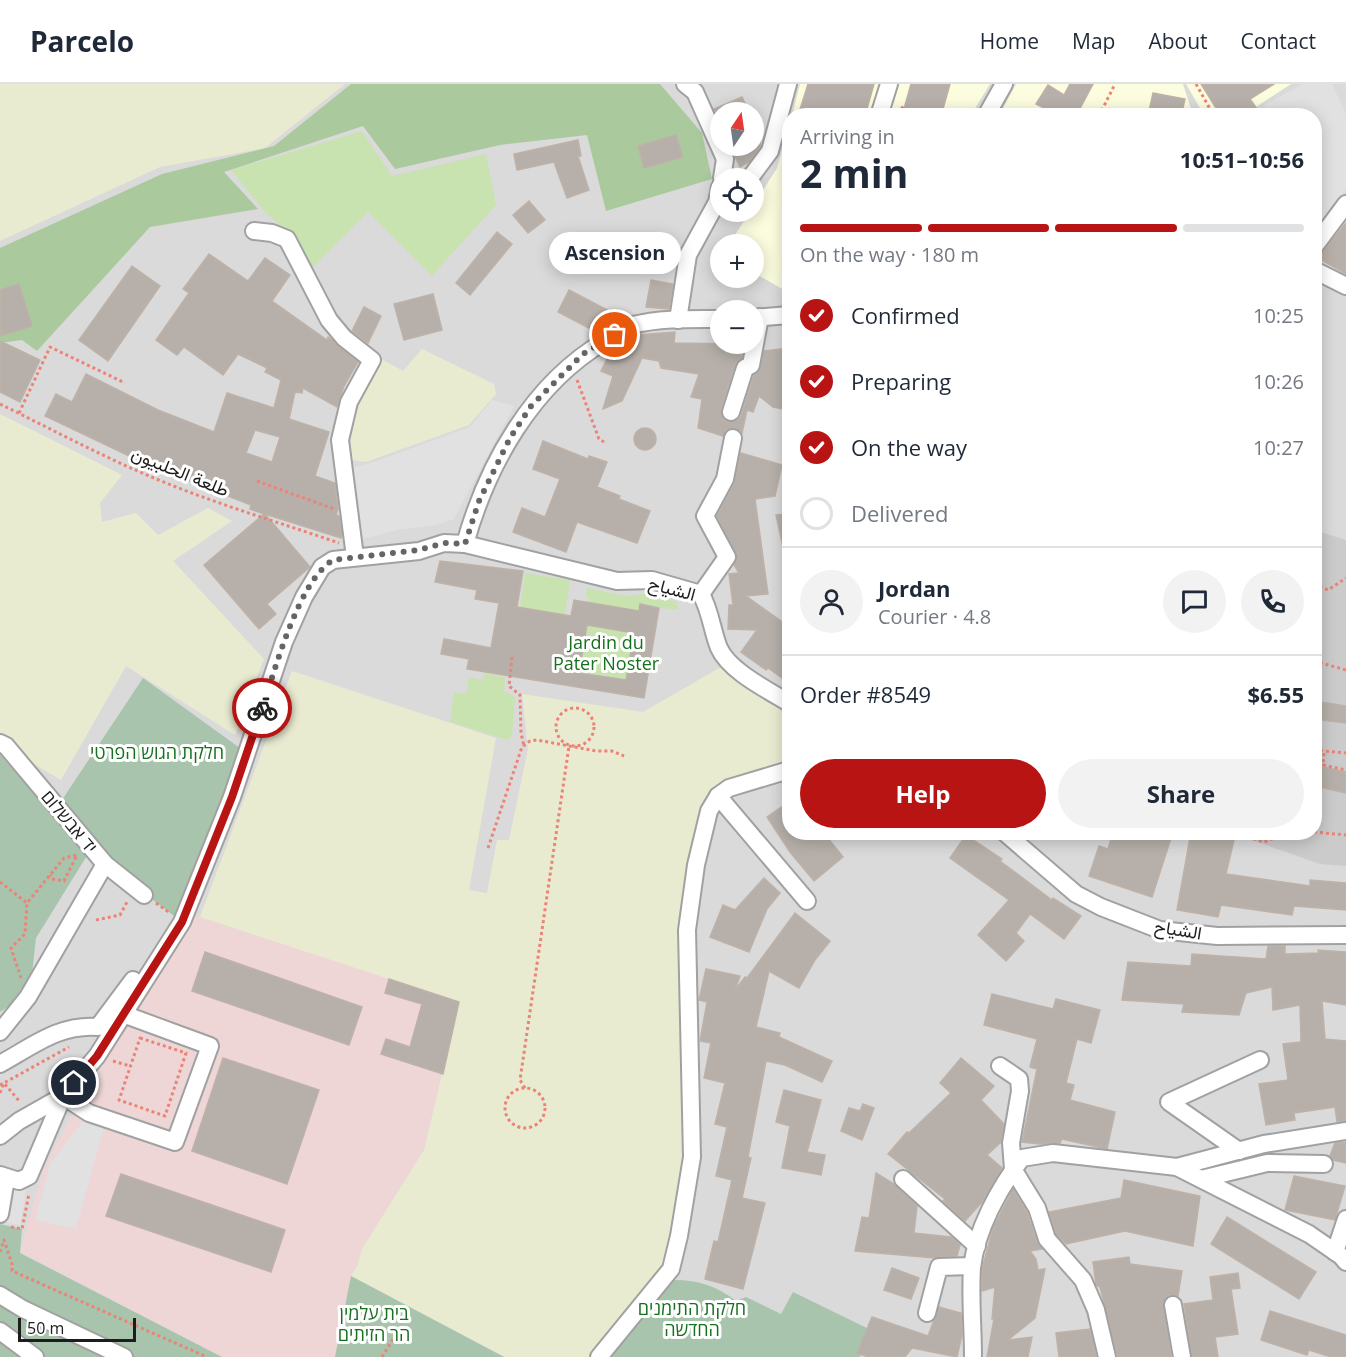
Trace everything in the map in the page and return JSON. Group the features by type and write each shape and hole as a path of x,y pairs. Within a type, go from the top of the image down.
{"street":[{"path":"685,84 695,92 725,159 724,168"},
{"path":"757,168 770,151 788,84"},
{"path":"882,108 889,84"},
{"path":"990,108 1004,84"},
{"path":"1322,236 1346,204"},
{"path":"678,320 688,255 710,217"},
{"path":"254,231 272,232 287,239 329,320 344,338 372,360 349,402 340,440 356,553"},
{"path":"1322,274 1346,286"},
{"path":"764,317 782,316"},
{"path":"465,544 479,501 510,438 531,406 583,354 632,325 710,319"},
{"path":"731,412 745,368 751,365 752,354"},
{"path":"701,594 727,557 705,516 725,479 733,438"},
{"name":"الشياح","path":"182,922 232,797 284,642 304,597 322,567 333,560 356,553 419,550 444,543 465,544 617,581 652,580 701,594 707,604 719,648 729,663 782,698"},
{"name":"יד אבשלום","path":"0,743 6,746 105,864 140,891"},
{"path":"599,1357 671,1269 679,1236 692,1157 687,930 696,865 709,811 718,796 729,788 782,772"},
{"path":"718,796 807,901"},
{"name":"الشياح","path":"1013,840 1076,894 1101,907 1160,930 1217,936 1346,935"},
{"path":"0,1032 28,997 105,864"},
{"path":"0,1214 3,1177 18,1181 29,1176 63,1096 97,1056 182,922"},
{"path":"0,1064 65,1029 81,1026 98,1027 163,940 182,922"},
{"path":"63,1096 89,1113 175,1142 210,1046 123,1014"},
{"path":"1239,1151 1169,1102 1260,1060"},
{"path":"1000,1066 1019,1079 1020,1091 1011,1143 1013,1169 1037,1208 1047,1239 1083,1280 1096,1310 1107,1357"},
{"path":"0,1136 19,1121 63,1096"},
{"path":"1177,1167 1239,1151 1346,1131"},
{"path":"973,1357 972,1266 990,1211 1013,1169 1022,1158 1053,1153 1177,1167 1309,1234 1340,1257 1346,1219"},
{"path":"1201,1179 1267,1163 1324,1164"},
{"path":"903,1179 977,1246"},
{"path":"927,1313 939,1268 972,1266"},
{"path":"0,1295 23,1309 124,1357"},
{"path":"1173,1305 1182,1357"},
{"path":"0,1331 35,1357"}],"path":[{"path":"1103,108 1115,84"},
{"path":"1196,84 1210,108"},
{"path":"18,413 50,347 124,383"},
{"path":"582,397 599,439 604,442"},
{"name":"طلعة الحلبيون","path":"0,404 111,459 166,483 356,553"},
{"path":"257,481 351,516"},
{"path":"1322,587 1328,590 1346,579"},
{"path":"488,848 524,746 521,734 520,695 509,686 512,657"},
{"path":"1322,663 1346,670"},
{"path":"580,708 591,716 594,731 592,737 582,745 568,746 558,736 556,726 558,719 566,710 580,708"},
{"path":"524,746 537,740 596,751 612,751 624,756"},
{"path":"525,1088 511,1093 507,1099 505,1111 512,1123 528,1128 540,1121 545,1106 538,1093 525,1088 520,1080 568,746"},
{"path":"1346,753 1324,751 1323,765 1346,770"},
{"path":"1322,833 1346,835"},
{"path":"28,997 10,948 25,934 27,903 50,874 64,858 77,855 64,881 52,879 50,874"},
{"path":"0,882 27,903"},
{"path":"96,920 120,915 140,891 182,922"},
{"path":"140,1038 186,1053 165,1116 119,1100 140,1038"},
{"path":"2,1084 58,1055 76,1042"},
{"path":"0,1093 2,1084"},
{"path":"2,1084 24,1106"},
{"path":"0,1224 22,1229 35,1166"},
{"path":"0,1252 4,1240 12,1271 207,1357"},
{"path":"382,1357 396,1334"}],"shaded area":[{"path":"0,84 1346,84 1346,1357 0,1357"},
{"path":"0,84 345,84 265,148 160,167 0,241"},
{"path":"800,84 990,84 975,108 794,108"},
{"path":"1016,84 1183,84 1191,108 1003,108"},
{"path":"1186,84 1291,84 1254,108 1200,108"},
{"path":"1303,84 1332,84 1346,114 1346,189 1322,224 1322,108 1266,108 1264,105"},
{"path":"782,150 782,289 764,278 764,234 736,234 743,222 764,222 764,189 777,168"},
{"path":"422,349 494,384 496,394 469,425 366,462 352,460 350,432 363,388 381,359 403,371"},
{"path":"492,400 514,406 454,519 437,525 397,530 363,539 352,467 368,464 470,427"},
{"path":"0,414 122,475 100,503 102,522 136,513 158,535 208,508 232,521 173,561 264,659 235,735 126,666 61,780 0,744"},
{"path":"1322,532 1346,540 1346,866 1320,864 1252,840 1322,840"},
{"path":"721,667 782,708 782,768 716,787 708,800 693,848 687,1161 666,1265 592,1357 505,1357 351,1276 357,1267 362,1249 424,1150 459,1002 200,917 292,671 496,738 469,890 487,893 497,840 509,840 528,749 522,694 643,712"},
{"path":"188,916 200,917 459,1002 424,1150 362,1249 357,1267 351,1276 335,1357 222,1357 20,1252 43,1170 74,1110 70,1108 92,1067"},
{"path":"89,1113 106,1119 76,1229 35,1220 50,1164"},
{"path":"29,1176 20,1225 0,1221 6,1179"}],"green space":[{"path":"351,84 660,84 702,133 710,180 606,211 587,135 500,145 395,169 363,126 224,172 258,209 150,227 37,351 22,340 0,343 0,248 162,174 274,146"},
{"path":"362,131 392,176 486,154 496,205 432,276 368,212 313,267 298,242 263,210 231,170"},
{"path":"525,573 570,580 565,615 520,607"},
{"path":"587,588 625,596 653,593 656,598 676,601 678,610 655,607 640,619 585,612 589,598 585,596"},
{"name":"Jardin du Pater Noster","path":"587,625 634,633 626,680 579,673"},
{"path":"484,673 505,677 504,691 515,697 512,736 508,740 450,722 454,692 466,694 469,677 483,680"},
{"name":"חלקת הגוש הפרטי","path":"143,678 244,751 182,922 105,864 60,803"},
{"path":"0,755 88,854 36,938 32,974 9,1006 0,1012"},
{"path":"0,1224 22,1229 20,1253 222,1357 0,1357"},
{"name":"בית עלמין הר הזיתים","path":"351,1276 504,1357 335,1357"},
{"name":"חלקת התימנים החדשה","path":"674,1280 707,1285 722,1291 736,1301 746,1297 781,1314 793,1292 873,1331 860,1357 608,1357"}],"building":[{"path":"808,84 874,84 867,108 800,108"},
{"path":"911,84 950,84 943,108 904,108"},
{"path":"1070,84 1093,84 1080,108 1044,108 1036,104 1048,85 1064,95"},
{"path":"1201,84 1274,84 1250,99 1256,108 1216,108"},
{"path":"1153,93 1185,99 1183,108 1150,108"},
{"path":"742,97 744,102 730,102"},
{"path":"676,135 683,157 644,168 638,146"},
{"path":"578,140 581,156 578,156 589,190 567,198 554,162 517,170 514,154"},
{"path":"735,156 753,156 749,162 740,167"},
{"path":"529,201 545,220 528,233 513,215"},
{"path":"1346,223 1346,274 1322,260 1322,253"},
{"path":"497,232 512,244 470,295 456,283"},
{"path":"209,254 248,281 265,258 290,275 272,301 327,340 328,337 331,339 358,362 344,386 337,407 303,388 302,393 295,392 289,419 329,432 315,476 335,483 338,509 336,515 339,516 342,535 341,538 265,514 310,567 267,604 276,614 259,629 204,565 264,514 250,509 251,505 144,463 45,416 56,394 72,402 86,374 158,410 214,432 227,393 274,408 281,380 265,372 267,368 238,354 223,375 184,347 177,355 156,340 189,293 183,289","holes":["255,430 280,437 272,462 246,453"]},
{"path":"132,266 160,286 108,361 79,340"},
{"path":"651,280 673,284 669,309 646,307"},
{"path":"19,284 32,326 0,336 0,290"},
{"path":"569,290 613,313 604,329 598,333 558,312"},
{"path":"433,294 442,330 404,340 394,304"},
{"path":"364,307 381,316 368,343 352,331"},
{"path":"675,332 674,343 710,344 710,354 743,354 735,365 721,409 723,419 728,422 738,420 741,416 754,375 761,367 764,351 782,349 782,409 773,407 759,396 753,412 747,410 742,433 734,428 726,431 723,436 698,428 702,399 691,397 699,374 661,368 659,361 642,358 622,401 603,409 613,376 601,371 612,349 622,343 629,344 636,335"},
{"path":"0,341 40,360 20,402 0,392"},
{"path":"645,428 653,431 656,439 653,447 645,450 637,447 634,439 637,431"},
{"path":"543,441 588,459 589,456 607,462 597,487 620,496 619,499 650,511 637,543 577,522 566,552 513,532 522,508 545,517 560,479 533,469"},
{"path":"741,453 782,465 775,496 755,499 768,594 746,596 782,622 782,678 768,668 766,670 741,652 757,630 728,629 729,605 733,605 729,574 739,573 734,565 737,557 717,516 734,484"},
{"path":"776,515 782,515 782,542"},
{"path":"440,561 523,571 517,607 571,616 574,600 639,611 640,604 659,608 644,698 467,669 469,659 441,654 444,639 491,648 499,603 475,599 477,590 435,582","holes":["587,625 634,633 626,680 579,673"]},
{"path":"1322,702 1346,706 1346,723 1322,720"},
{"path":"1322,767 1346,772 1346,793 1322,788"},
{"path":"782,807 782,840 767,817"},
{"path":"782,840 829,840 843,857 814,881"},
{"path":"963,840 974,840 1002,859 1000,861 1052,900 1053,898 1081,916 1064,939 1030,914 1016,933 1024,941 1006,961 978,935 1009,900 950,858"},
{"path":"1111,840 1170,840 1152,897 1089,876 1099,846 1108,849"},
{"path":"1190,840 1234,840 1226,874 1310,886 1310,880 1346,883 1346,910 1294,906 1292,915 1221,905 1218,917 1177,910"},
{"path":"764,878 780,893 767,909 749,952 710,937 723,905 735,910"},
{"path":"795,913 830,941 815,960 799,988 769,971 756,1027 780,1033 779,1037 832,1061 822,1082 785,1065 766,1061 748,1157 751,1158 742,1198 765,1203 743,1289 705,1279 714,1241 718,1242 732,1180 716,1176 727,1127 715,1124 725,1083 704,1078 711,1043 700,1041 707,1002 699,1000 706,969 740,976 735,990 745,977 747,978"},
{"path":"1268,946 1285,946 1285,954 1319,953 1318,950 1346,952 1346,1005 1322,1001 1325,1039 1346,1041 1346,1121 1337,1122 1335,1107 1294,1113 1295,1120 1266,1125 1259,1084 1288,1080 1283,1044 1301,1042 1300,1005 1273,1010 1272,987 1246,993 1239,1015 1182,1012 1184,1004 1122,1000 1128,962 1191,966 1192,954 1266,959"},
{"path":"205,952 362,1007 349,1045 192,991"},
{"path":"389,979 459,1002 443,1074 381,1054 386,1039 410,1047 422,1004 385,993"},
{"path":"992,994 1053,1009 1056,999 1100,1010 1091,1043 1077,1039 1066,1083 1074,1085 1070,1100 1115,1112 1107,1149 1062,1139 1060,1143 1022,1142 1037,1069 1030,1067 1037,1039 984,1025"},
{"path":"223,1058 319,1090 287,1184 192,1151"},
{"path":"961,1058 994,1086 981,1100 1004,1124 1001,1142 987,1155 1002,1168 982,1202 965,1221 943,1201 945,1199 888,1154 907,1132 909,1133 951,1093 940,1083"},
{"path":"784,1090 821,1100 807,1152 825,1155 821,1175 782,1168 790,1126 776,1122"},
{"path":"863,1104 874,1108 862,1140 841,1131 849,1108 860,1111"},
{"path":"1346,1142 1346,1163 1333,1160 1330,1156 1335,1143"},
{"path":"876,1173 894,1184 917,1206 914,1233 951,1237 960,1245 957,1256 935,1258 855,1251 862,1217 869,1218"},
{"path":"121,1174 285,1230 271,1272 106,1216"},
{"path":"1294,1176 1345,1186 1335,1220 1285,1210"},
{"path":"1124,1180 1200,1196 1193,1246 1125,1231 1066,1244 1056,1234 1049,1212 1121,1198"},
{"path":"1013,1189 1027,1212 1037,1242 1042,1249 1030,1251 1036,1259 1038,1270 1045,1269 1035,1318 1008,1340 1032,1337 1028,1357 987,1357 994,1319 992,1319 995,1287 982,1291 982,1269 993,1228"},
{"path":"1227,1217 1316,1272 1299,1299 1211,1244"},
{"path":"1129,1257 1130,1264 1182,1271 1178,1296 1171,1295 1163,1302 1171,1357 1118,1357 1100,1287 1096,1285 1093,1262"},
{"path":"892,1268 919,1278 911,1299 884,1290"},
{"path":"1238,1273 1240,1288 1231,1289 1238,1334 1215,1337 1218,1357 1192,1357 1184,1304 1213,1300 1210,1277"},
{"path":"939,1307 961,1313 962,1335 957,1357 912,1348 905,1357 868,1357 857,1353 872,1317 928,1336"},
{"path":"1270,1311 1346,1335 1346,1357 1331,1357 1309,1350 1307,1355 1261,1340"},
{"path":"1090,1329 1096,1357 1059,1357 1056,1333"}],"way so far":[{"path":"262,708 284,642 304,597 322,567 333,560 419,550 444,543 465,544 479,501 510,438 531,406 583,354 615,335"}],"place":[{"name":"Ascension","path":"615,335"}],"route":[{"path":"74,1083 97,1056 182,922 232,797 262,708"}]}
